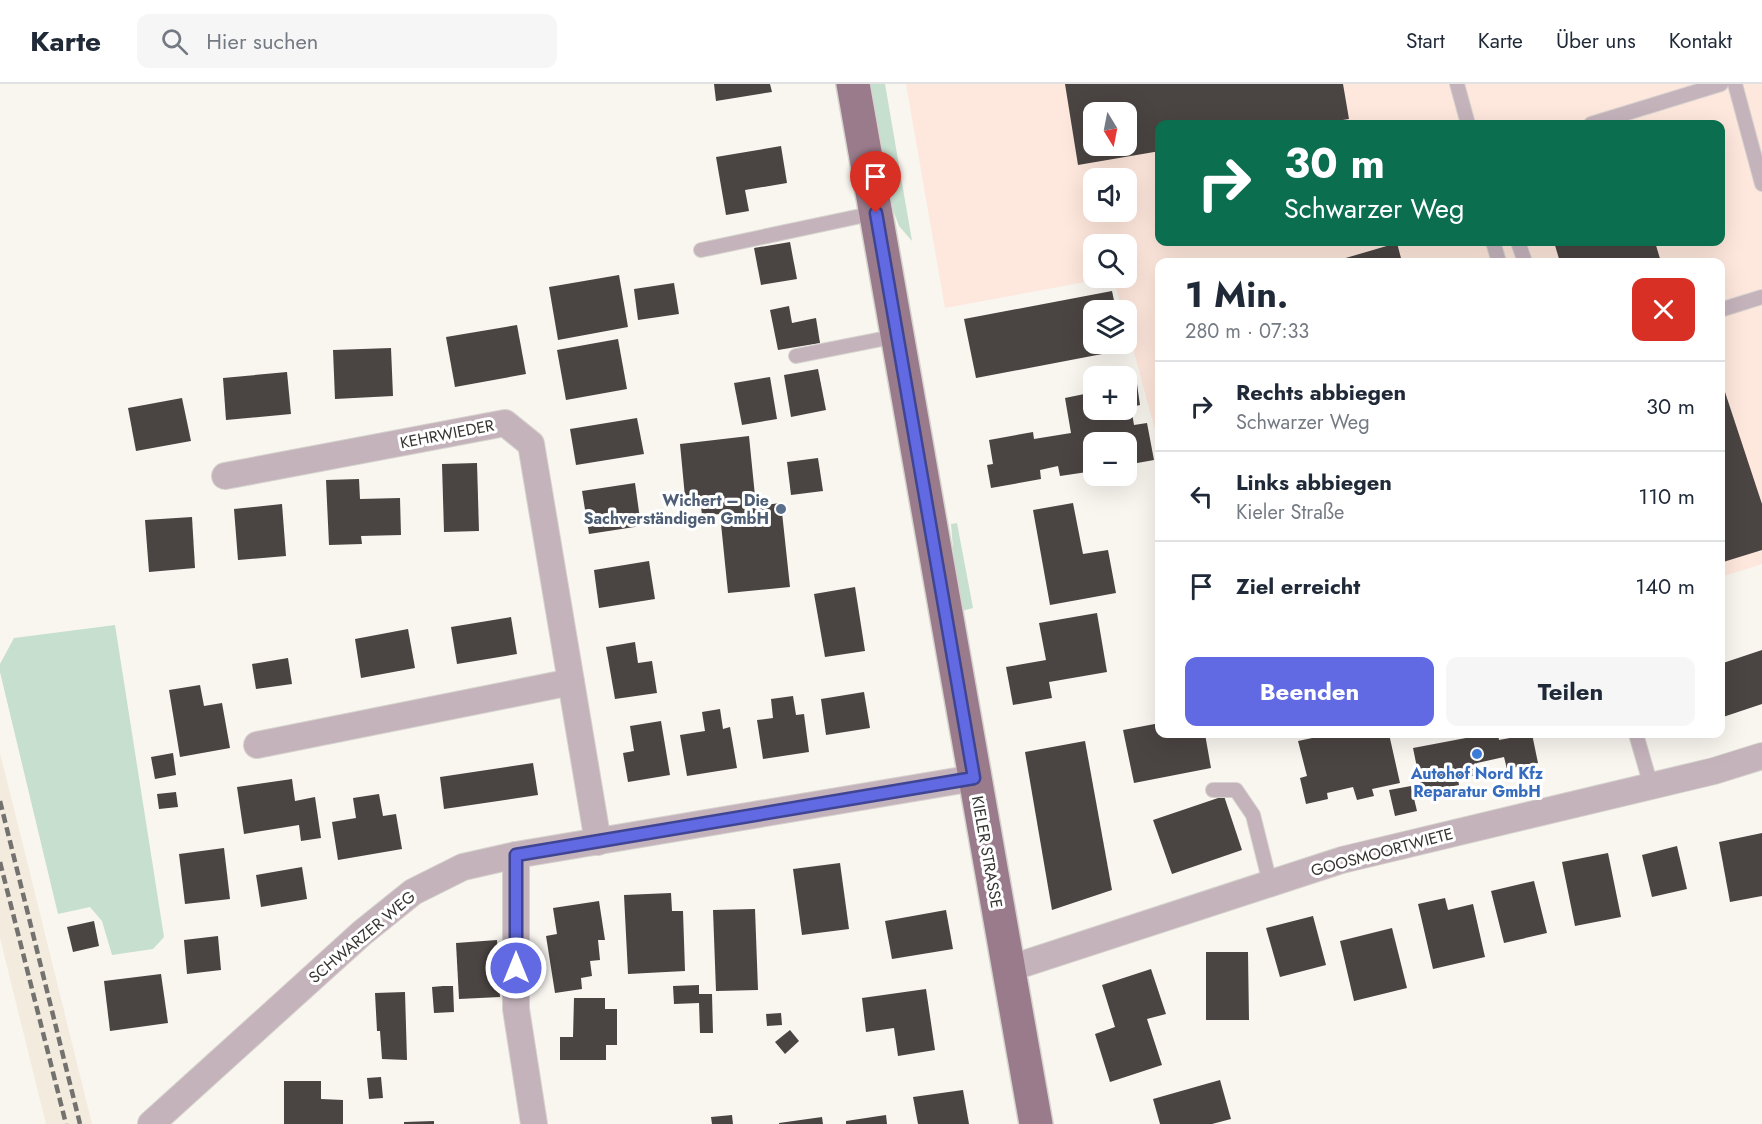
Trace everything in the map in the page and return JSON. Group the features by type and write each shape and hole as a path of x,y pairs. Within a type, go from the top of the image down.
{"main road":[{"name":"KIELER STRASSE","path":"853,84 1036,1124"}],"street":[{"name":"KEHRWIEDER","path":"225,476 505,423 531,444 598,842"},
{"path":"257,745 571,682"},
{"name":"GOOSMOORTWIETE","path":"1008,969 1342,860 1714,771 1762,756"},
{"name":"SCHWARZER WEG","path":"151,1124 362,933 413,892 463,867 516,855 974,778"},
{"path":"516,855 516,1009 534,1124"}],"lane":[{"path":"1457,84 1467,120"},
{"path":"1604,120 1720,84"},
{"path":"1736,84 1762,184"},
{"path":"701,250 876,213"},
{"path":"1725,308 1762,297"},
{"path":"796,356 897,336"},
{"path":"1637,738 1651,786"},
{"path":"1214,790 1236,790 1253,815 1270,883"}],"shaded area":[{"path":"906,84 1762,84 1762,564 1725,576 1725,258 1155,258 1155,430 1135,354 1137,354 1137,300 1119,300 1116,288 1137,288 1137,234 1083,234 1083,282 945,308"},
{"path":"0,753 92,1124 46,1124 0,938"}],"green space":[{"path":"869,84 885,84 912,241 899,226 890,202"},
{"path":"957,523 973,608 962,611 956,584 951,524"},
{"path":"115,625 164,937 153,949 112,955 102,921 90,907 58,914 0,672 0,664 14,638"}],"building":[{"path":"714,84 770,84 772,92 716,101"},
{"path":"1065,84 1343,84 1349,119 1343,120 1155,120 1155,152 1137,155 1137,102 1083,102 1083,156 1131,156 1078,165"},
{"path":"781,146 787,183 745,190 749,211 726,215 716,157"},
{"path":"790,242 797,279 761,285 754,248"},
{"path":"1387,246 1398,246 1401,258 1346,258"},
{"path":"1555,246 1656,246 1660,258 1559,258"},
{"path":"619,275 628,327 558,340 549,287"},
{"path":"674,283 679,314 638,320 634,289"},
{"path":"1112,291 1114,300 1083,300 1083,354 1102,354 976,378 964,319"},
{"path":"789,306 792,323 816,318 820,343 778,350 770,310"},
{"path":"517,325 526,374 455,387 446,337"},
{"path":"618,339 627,389 566,400 557,350"},
{"path":"391,348 393,396 335,399 333,350"},
{"path":"818,369 826,410 791,417 784,375"},
{"path":"287,372 291,414 226,420 223,378"},
{"path":"770,377 777,419 742,425 734,383"},
{"path":"1137,384 1140,405 1137,406"},
{"path":"1725,392 1762,504 1762,550 1725,561"},
{"path":"1083,394 1083,420 1133,420 1134,425 1147,423 1154,460 1137,463 1137,432 1083,432 1083,473 1060,476 1058,466 1040,470 1041,479 991,488 987,465 993,464 989,440 1033,432 1034,439 1071,433 1065,398"},
{"path":"182,398 191,441 136,451 128,408"},
{"path":"637,418 644,454 576,465 570,429"},
{"path":"749,436 756,506 781,503 790,587 728,593 720,514 702,516 700,495 685,497 680,444"},
{"path":"818,458 823,491 791,495 787,462"},
{"path":"477,463 479,531 444,532 442,464"},
{"path":"359,479 360,499 400,498 401,535 361,536 362,544 329,545 326,480"},
{"path":"635,483 641,526 589,534 582,491"},
{"path":"1073,503 1083,554 1108,550 1116,593 1050,605 1033,510"},
{"path":"282,504 286,556 238,560 234,509"},
{"path":"192,517 195,568 149,572 145,520"},
{"path":"649,561 655,599 599,608 594,570"},
{"path":"855,587 865,651 825,657 814,594"},
{"path":"1097,613 1107,672 1049,682 1052,698 1013,705 1006,667 1046,660 1039,623"},
{"path":"511,617 517,654 457,664 451,627"},
{"path":"408,629 415,668 361,678 355,639"},
{"path":"635,642 638,663 652,661 657,693 615,699 606,647"},
{"path":"1762,650 1762,704 1725,716 1725,662"},
{"path":"288,658 292,684 256,689 252,664"},
{"path":"200,685 204,706 222,703 230,748 180,757 169,690"},
{"path":"864,692 870,728 826,735 821,699"},
{"path":"793,696 796,715 804,714 809,752 763,759 757,720 773,718 771,699"},
{"path":"720,709 723,729 730,727 737,768 687,776 680,735 705,731 702,712"},
{"path":"661,721 670,775 628,782 623,753 634,751 630,726"},
{"path":"1155,724 1155,738 1206,738 1211,768 1134,783 1123,730"},
{"path":"1312,738 1390,738 1400,783 1372,789 1374,796 1357,800 1353,787 1327,793 1328,799 1306,804 1300,778 1307,776 1298,741"},
{"path":"1466,738 1499,738 1499,740 1533,738 1538,763 1507,769 1504,757 1477,763 1479,774 1458,779 1459,785 1422,792 1413,748"},
{"path":"1085,741 1112,890 1052,910 1025,752"},
{"path":"173,753 176,775 155,779 151,757"},
{"path":"533,763 538,795 444,809 440,777"},
{"path":"292,779 295,801 315,797 321,838 301,841 299,825 244,834 237,787"},
{"path":"1411,786 1417,811 1395,816 1389,790"},
{"path":"176,792 178,807 159,809 157,794"},
{"path":"379,794 383,816 396,814 402,849 338,860 332,822 356,818 353,798"},
{"path":"1224,796 1242,850 1172,874 1153,820"},
{"path":"1762,833 1762,896 1730,902 1719,842"},
{"path":"1677,846 1687,889 1652,897 1642,855"},
{"path":"224,848 230,899 185,904 179,854"},
{"path":"1608,853 1621,917 1575,926 1562,862"},
{"path":"840,863 849,929 802,935 793,869"},
{"path":"302,867 307,899 261,907 256,875"},
{"path":"1534,881 1547,933 1504,943 1491,891"},
{"path":"671,893 672,911 683,911 685,971 628,974 624,895"},
{"path":"1445,898 1448,910 1473,904 1485,957 1433,969 1418,904"},
{"path":"599,901 605,940 598,940 600,960 590,961 592,976 581,978 582,989 555,993 546,936 557,934 553,908"},
{"path":"755,909 758,990 716,991 713,910"},
{"path":"946,910 953,949 892,959 885,921"},
{"path":"1313,916 1326,965 1280,977 1266,928"},
{"path":"94,921 99,946 73,952 67,927"},
{"path":"1392,928 1407,988 1354,1001 1340,941"},
{"path":"218,936 221,970 187,974 184,940"},
{"path":"497,940 500,997 459,999 456,943"},
{"path":"1206,952 1248,952 1249,1020 1206,1020"},
{"path":"1151,969 1166,1014 1147,1019 1162,1065 1110,1082 1095,1034 1115,1027 1102,985"},
{"path":"161,974 168,1023 110,1031 104,981"},
{"path":"699,985 699,994 712,994 713,1033 700,1033 699,1003 674,1004 673,986"},
{"path":"453,986 454,1012 434,1013 432,987"},
{"path":"926,989 935,1050 898,1056 894,1028 866,1032 862,998"},
{"path":"405,992 407,1060 382,1059 380,1031 377,1031 375,993"},
{"path":"574,998 605,998 605,1009 617,1009 617,1045 606,1045 606,1060 560,1060 560,1037 573,1037"},
{"path":"781,1013 782,1025 767,1026 766,1014"},
{"path":"790,1030 799,1041 785,1054 775,1042"},
{"path":"381,1077 383,1098 369,1099 367,1078"},
{"path":"1220,1080 1231,1119 1212,1124 1160,1124 1153,1099"},
{"path":"284,1081 321,1081 321,1099 343,1100 343,1124 284,1124"},
{"path":"963,1090 969,1124 918,1124 913,1097"},
{"path":"732,1115 733,1124 712,1124 711,1117"},
{"path":"886,1115 887,1124 846,1124 846,1121"},
{"path":"822,1117 823,1124 779,1124 779,1123"},
{"path":"434,1121 434,1124 404,1124 404,1122"}],"railway":[{"path":"0,801 80,1124"},
{"path":"0,862 66,1124"}],"place":[{"name":"Wichert – Die Sachverständigen GmbH","path":"781,509"},
{"name":"Autohof Nord Kfz Reparatur GmbH","path":"1477,754"}],"route":[{"path":"516,968 516,855 974,778 876,213"}]}
